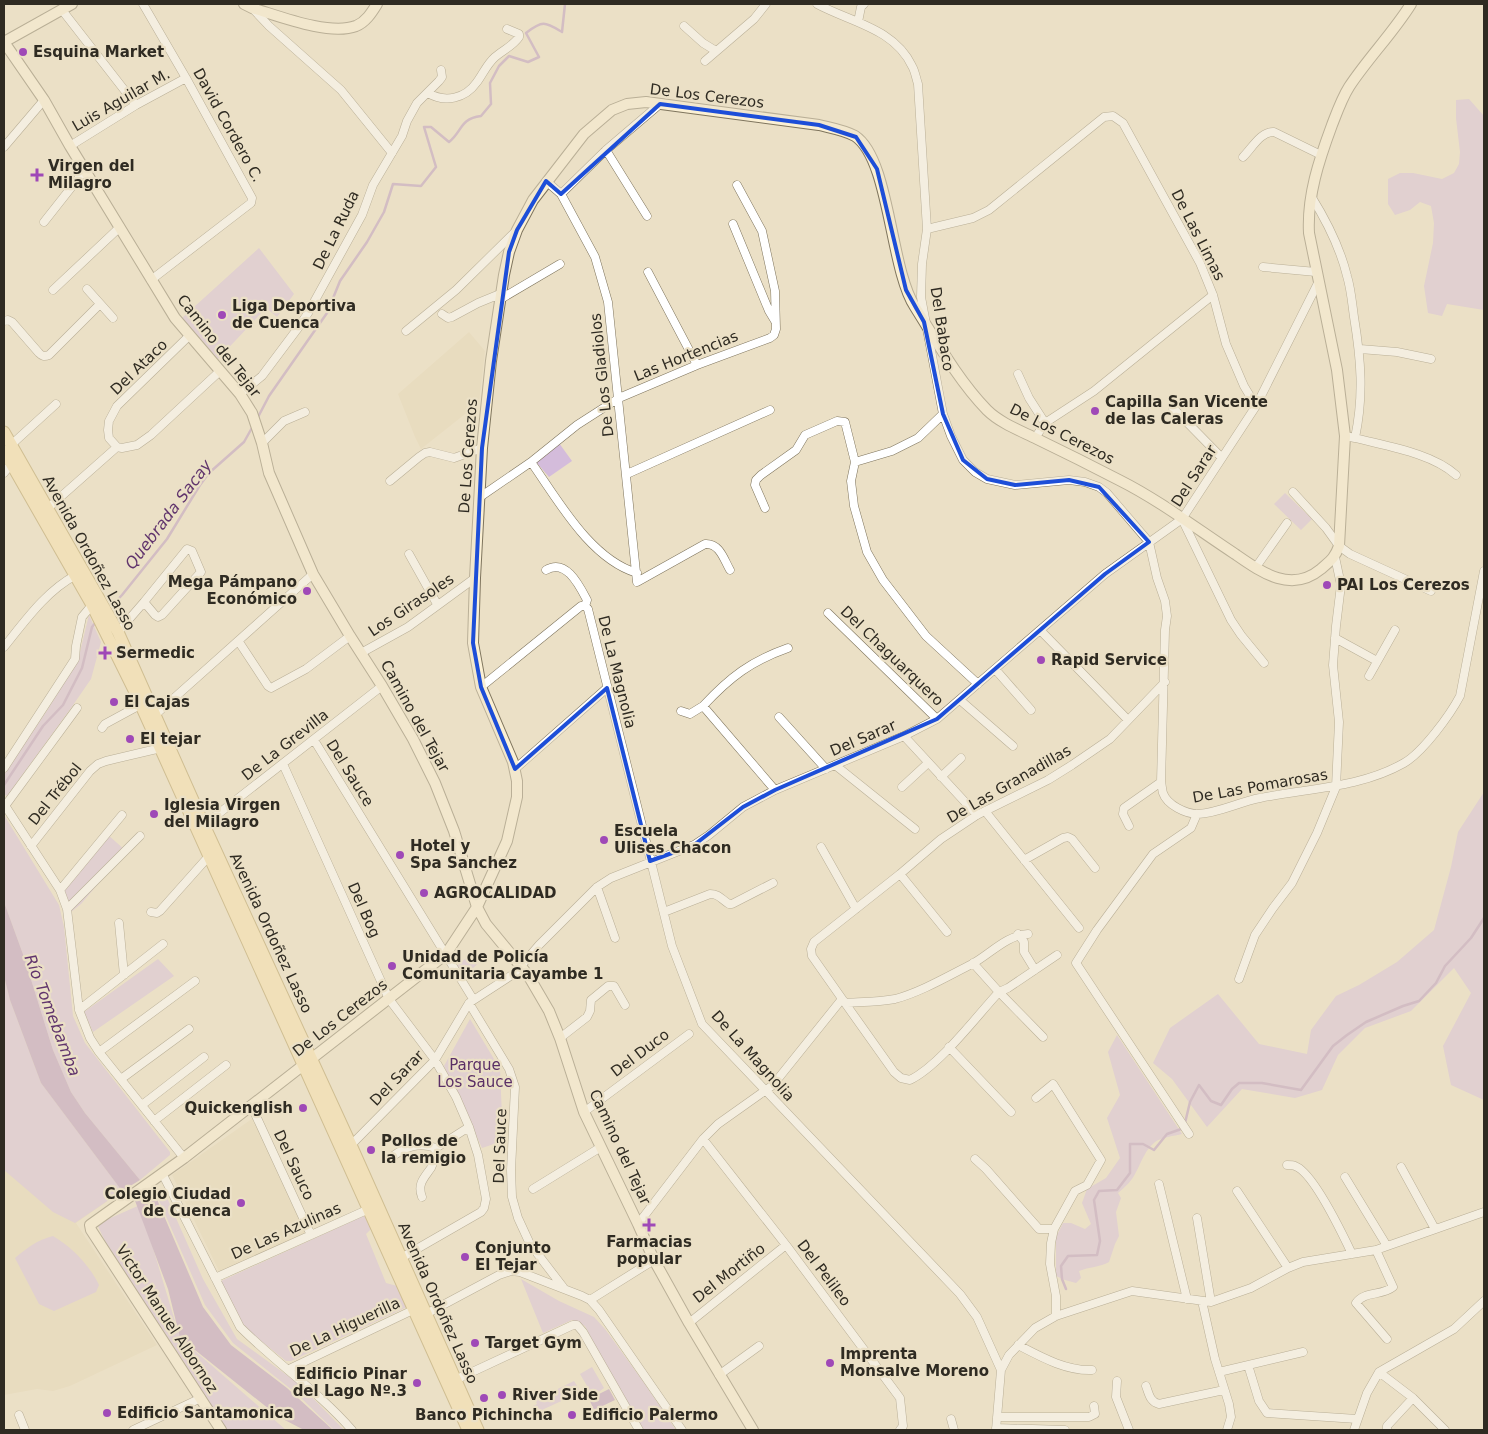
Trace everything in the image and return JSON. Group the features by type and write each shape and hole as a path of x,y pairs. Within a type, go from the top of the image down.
{"main road":[{"name":"Avenida Ordoñez Lasso","path":"4,432 7,448 7,468 113,630 155,715 308,1062 413,1310 468,1430"},
{"name":"Avenida Ordoñez Lasso","path":"7,448 48,508 95,601"},
{"name":"Avenida Ordoñez Lasso","path":"113,630 140,705 209,856 308,1062 351,1145 478,1430"}],"street":[{"path":"4,42 72,4"},
{"name":"David Cordero C.","path":"143,4 250,193 252,200 252,203 152,280"},
{"path":"248,6 302,23 336,29 358,26 368,17 377,4"},
{"path":"705,61 754,19 766,4"},
{"name":"Del Babaco","path":"817,4 828,6 890,38 901,49 913,66 918,84 927,229 922,264 921,297 924,322 943,414 963,460 987,479 1015,485 1069,480 1085,482 1099,487 1107,493 1149,542"},
{"path":"858,22 861,7 864,4"},
{"name":"De Los Cerezos","path":"90,1224 184,1158 446,954 477,907 500,857 512,827 517,797 515,770 481,687 473,643 482,448 500,297 509,252 517,230 533,200 584,134 612,110 628,104 646,102 819,124 856,137 867,149 877,170 909,298 954,369 988,412 1016,429 1121,481 1272,576 1289,581 1300,580 1313,575 1335,556 1339,546 1350,437 1308,233 1311,196 1321,155 1340,104 1349,88 1411,4"},
{"path":"248,6 341,90 392,153"},
{"path":"62,10 136,105"},
{"path":"684,26 703,43 716,51"},
{"path":"428,93 436,97 448,99 458,97 469,91 495,56 508,49 519,37 516,32 507,29"},
{"name":"Camino del Tejar","path":"4,42 44,100 175,318 240,394 252,413 269,473 314,574 413,739 435,783 454,831 477,907 486,924 536,987 549,1011 560,1038 584,1112 654,1260 753,1430"},
{"name":"De La Ruda","path":"240,394 262,376 303,320 362,216 373,185 392,153 417,103 439,82 442,77 441,70"},
{"name":"Luis Aguilar M.","path":"70,146 136,105 186,78"},
{"path":"4,147 44,100"},
{"path":"561,194 606,150 660,104"},
{"name":"De Las Limas","path":"927,229 973,218 989,210 1104,118 1113,116 1123,123 1200,263 1213,295 1226,344 1244,386 1256,406"},
{"path":"1243,157 1268,132 1274,132 1321,155"},
{"path":"606,150 647,216"},
{"path":"44,222 85,170"},
{"name":"De Los Gladiolos","path":"546,181 561,194 595,257 608,302 638,582 706,544 714,545 730,570"},
{"path":"737,185 762,231 776,291 776,323"},
{"path":"1311,196 1323,215 1343,261 1352,298 1360,349 1362,383 1361,402 1350,437 1434,459 1447,466 1456,475"},
{"path":"733,224 769,311 776,323"},
{"path":"53,290 120,227"},
{"path":"406,331 456,290 517,230"},
{"path":"442,314 448,318 452,317 478,303 500,297 560,264"},
{"path":"1263,267 1316,272"},
{"path":"648,272 697,365"},
{"name":"Del Sarar","path":"351,1145 435,1060 471,1001 508,979 597,887 611,878 702,841 743,807 775,790 904,736 938,719 1105,574 1182,519 1256,406 1318,283"},
{"path":"87,289 113,318"},
{"path":"1035,438 1045,423 1094,391 1213,295"},
{"path":"4,321 12,322 38,353 46,356 100,304"},
{"name":"Las Hortencias","path":"480,497 531,462 577,425 619,398 697,365 770,338 774,335 776,323"},
{"name":"Del Ataco","path":"117,448 110,438 108,430 109,421 117,406 190,335"},
{"path":"1360,349 1397,352 1431,358"},
{"path":"48,508 117,448 137,445 151,434 220,371"},
{"path":"1018,374 1029,398 1045,423"},
{"path":"7,448 56,404"},
{"path":"1173,408 1222,458"},
{"path":"627,474 770,410"},
{"path":"261,440 292,416 305,412"},
{"path":"855,462 892,451 918,438 943,414"},
{"path":"765,508 754,485 756,480 796,450 805,435 837,421 845,422 855,462 851,480 854,506 867,552 874,566 926,636 978,684"},
{"path":"390,481 425,453 430,452 454,458 482,448"},
{"path":"531,462 579,528 600,552 618,565 637,573"},
{"path":"1293,492 1326,528 1339,546 1350,554 1431,591"},
{"path":"1182,519 1231,620 1240,635 1264,663"},
{"path":"1256,567 1287,523"},
{"name":"De Las Pomarosas","path":"1149,542 1167,616 1161,782 1163,795 1172,804 1184,811 1197,814 1259,798 1336,787 1387,771 1406,762 1420,750 1455,706 1460,696 1484,571"},
{"path":"113,630 144,602 187,549 192,551 201,572 169,608 158,617 144,602"},
{"path":"409,554 437,604"},
{"path":"1239,979 1255,935 1272,908 1292,883 1318,833 1336,787 1339,722 1333,665 1341,585 1335,556"},
{"name":"De La Magnolia","path":"546,570 555,567 566,569 587,600 585,606 588,609 672,946 702,1024 960,1294 977,1317 1001,1370"},
{"path":"155,715 314,574"},
{"path":"4,647 46,597 61,584 76,575"},
{"name":"Los Girasoles","path":"361,654 408,627 475,578"},
{"path":"4,768 75,659 82,617 95,601"},
{"path":"481,687 581,606 585,606"},
{"name":"Del Chaguarquero","path":"828,613 938,719"},
{"path":"1040,630 1128,720"},
{"path":"1369,676 1395,630"},
{"path":"238,642 271,688 306,669 350,636"},
{"path":"1335,638 1377,661"},
{"path":"681,711 690,714 703,706 725,683 743,669 764,656 788,648"},
{"path":"995,669 1031,710"},
{"name":"De Las Granadillas","path":"844,1001 812,956 811,949 814,942 941,839 976,815 1048,780 1110,740 1165,682"},
{"name":"De La Grevilla","path":"204,825 382,686"},
{"path":"515,770 607,688"},
{"path":"960,700 1013,746"},
{"path":"102,728 105,724 140,705"},
{"path":"703,706 775,790"},
{"path":"77,708 4,805 60,890 67,909 79,1010 90,1038 99,1052 184,1158"},
{"path":"779,717 826,769"},
{"path":"904,736 976,815"},
{"name":"Del Sauce","path":"314,740 446,954 509,1069 515,1087 511,1170 512,1196 518,1218 530,1244 563,1287"},
{"name":"Del Trébol","path":"32,846 98,764 106,760 161,748"},
{"path":"941,777 961,758"},
{"path":"902,787 928,763"},
{"name":"Del Bog","path":"283,764 389,999 435,1060 456,1097 469,1127 478,1155 486,1199 484,1208 481,1212 401,1258"},
{"path":"835,765 915,829"},
{"path":"1129,826 1123,814 1124,808 1161,782"},
{"path":"985,811 1079,928"},
{"path":"1188,1134 1076,963 1097,930 1153,854 1191,828 1197,814"},
{"path":"60,890 122,815"},
{"path":"67,909 140,836"},
{"path":"1024,860 1068,837 1072,839 1095,868"},
{"path":"821,847 856,909"},
{"path":"151,912 157,913 160,911 209,856"},
{"path":"900,874 947,932"},
{"path":"664,912 710,894 716,894 729,904 732,904 774,883"},
{"path":"597,887 615,938"},
{"path":"119,923 124,975"},
{"path":"1018,934 1024,942 1025,955 1035,970"},
{"path":"638,1224 703,1139 718,1124 765,1091 780,1077 844,1001 893,999 907,995 974,963 1018,934 1028,934"},
{"path":"79,1010 163,944"},
{"path":"844,1001 894,1072 901,1078 910,1080 918,1076 949,1047 999,992 1057,955"},
{"path":"974,963 1043,1037"},
{"path":"99,1052 195,981"},
{"path":"560,1038 587,1017 592,1000 608,986 614,986 625,1005"},
{"path":"121,1079 189,1029"},
{"name":"Del Duco","path":"584,1112 689,1034"},
{"path":"949,1047 1011,1112"},
{"path":"142,1105 204,1057"},
{"path":"154,1121 226,1065"},
{"path":"1036,1098 1053,1084 1101,1160 1087,1184 1075,1191 1054,1229 1050,1264 1056,1296 1056,1316"},
{"name":"Del Sauco","path":"251,1106 311,1235"},
{"path":"422,1197 420,1183 432,1166 436,1148 469,1127"},
{"name":"Del Pelileo","path":"703,1139 786,1245 900,1398 903,1426 900,1430"},
{"path":"393,1156 419,1144 436,1148"},
{"path":"533,1188 601,1147"},
{"path":"974,1159 1039,1229 1054,1229"},
{"path":"1288,1165 1296,1166 1310,1180 1326,1204 1352,1254"},
{"path":"1401,1167 1435,1230"},
{"path":"158,1177 215,1278 240,1327 257,1344 289,1369 352,1430"},
{"path":"1345,1177 1386,1246"},
{"path":"1159,1184 1187,1299"},
{"path":"1237,1191 1288,1268"},
{"name":"De Las Azulinas","path":"215,1278 369,1209"},
{"path":"1065,1430 996,1429 1001,1370 1009,1355 1018,1344 1036,1328 1056,1316 1132,1291 1212,1302 1251,1288 1288,1268 1310,1260 1376,1250 1484,1212"},
{"path":"1197,1218 1212,1302"},
{"name":"Victor Manuel Albornoz","path":"90,1224 91,1230 221,1430"},
{"name":"Del Mortiño","path":"689,1323 786,1245"},
{"path":"1376,1250 1393,1287 1389,1290 1364,1296 1356,1303 1387,1339"},
{"path":"590,1300 654,1260"},
{"path":"426,1314 484,1282 511,1270 563,1287 590,1300 599,1310 682,1430"},
{"path":"1202,1301 1230,1409 1227,1430"},
{"path":"1354,1430 1367,1393 1379,1372 1454,1329 1484,1301"},
{"name":"De La Higuerilla","path":"289,1369 413,1310"},
{"path":"455,1380 573,1325 577,1325 583,1332 639,1430"},
{"path":"1018,1344 1042,1357 1066,1366 1081,1370 1092,1370"},
{"path":"720,1375 759,1346"},
{"path":"1219,1372 1303,1352"},
{"path":"1248,1365 1259,1401 1267,1413 1357,1419"},
{"path":"1379,1372 1413,1398 1445,1430"},
{"path":"1116,1381 1116,1397 1129,1430"},
{"path":"1146,1386 1150,1398 1154,1403 1159,1404 1224,1390"},
{"path":"133,1430 201,1398"},
{"path":"1387,1430 1387,1426 1413,1398"},
{"path":"997,1418 1089,1417 1094,1414 1094,1406"},
{"path":"19,1415 25,1430"},
{"path":"951,1419 954,1430"}],"highlighted area":[{"path":"660,104 819,125 856,137 877,169 906,290 924,322 943,414 963,460 987,479 1015,485 1069,480 1099,487 1149,542 1105,574 937,719 775,790 743,807 694,845 650,861 607,688 515,769 481,687 473,643 482,448 509,252 517,230 546,181 561,194"}],"shaded area":[{"path":"469,332 485,351 479,403 421,449 398,394"},
{"path":"4,902 24,957 53,1050 71,1092 85,1113 140,1180 122,1191 41,1083 10,1000 4,976"},
{"path":"4,976 41,1083 122,1191 76,1223 157,1345 70,1386 53,1391 37,1389 4,1395"},
{"name":"Colegio Ciudad de Cuenca","path":"256,1116 309,1232 220,1273 172,1175"},
{"path":"147,1190 153,1190 203,1307 231,1345 287,1388 333,1430 304,1430 279,1417 180,1338 168,1289 134,1198"},
{"path":"609,1389 615,1400 594,1410 589,1399"}],"green space":[{"path":"1469,99 1484,116 1484,310 1447,304 1442,316 1428,313 1424,286 1433,243 1434,223 1431,206 1420,202 1410,210 1395,215 1388,204 1388,179 1400,173 1413,173 1442,179 1454,173 1459,164 1460,152 1456,100"},
{"path":"259,248 294,294 277,317 266,308 218,359 182,318"},
{"path":"559,443 572,461 549,477 536,462"},
{"path":"1285,493 1312,519 1301,530 1274,504"},
{"path":"89,615 101,642 91,679 7,796 4,794 4,775 78,660"},
{"path":"1484,792 1484,1100 1451,1085 1443,1046 1471,993 1454,968 1411,1011 1365,1028 1338,1055 1322,1090 1295,1098 1242,1089 1207,1127 1172,1079 1153,1063 1170,1028 1218,994 1259,1044 1307,1054 1311,1030 1336,996 1359,985 1397,962 1434,930 1451,867 1458,832"},
{"path":"4,815 59,905 64,927 73,1016 85,1043 170,1152 170,1155 140,1180 85,1113 71,1092 53,1050 24,957 4,902"},
{"path":"107,834 126,851 81,904 71,912 63,886"},
{"path":"474,951 481,961 464,976 457,966"},
{"path":"158,959 174,976 93,1032 84,1012"},
{"path":"4,976 10,1000 41,1083 122,1191 75,1223 53,1212 4,1170"},
{"name":"Parque Los Sauce","path":"470,1019 500,1069 503,1141 482,1148 444,1066"},
{"path":"1117,1035 1182,1134 1158,1140 1144,1156 1132,1178 1118,1193 1121,1198 1116,1212 1119,1236 1109,1262 1079,1271 1081,1278 1076,1283 1056,1276 1056,1237 1063,1223 1071,1223 1085,1229 1091,1224 1082,1203 1087,1189 1106,1178 1120,1158 1107,1118 1120,1095 1108,1052"},
{"path":"164,1191 203,1279 237,1339 299,1384 344,1430 334,1430 297,1394 233,1343 205,1305 157,1196"},
{"path":"140,1205 180,1338 286,1430 225,1430 180,1356 119,1266 97,1224"},
{"path":"368,1214 373,1227 366,1234 386,1283 397,1286 407,1307 291,1361 286,1361 245,1328 221,1281"},
{"path":"53,1236 80,1258 91,1271 99,1285 96,1292 54,1311 39,1304 15,1258 33,1245"},
{"path":"521,1279 559,1301 594,1317 605,1329 676,1430 639,1430 585,1326 572,1320 543,1333"},
{"path":"592,1367 604,1388 593,1396 580,1374"},
{"path":"574,1381 581,1392 544,1409 547,1416 540,1419 533,1406 537,1404 535,1400"}],"waterway":[{"name":"Quebrada Sacay","path":"257,419 269,396 327,313 340,281 367,242 384,212 393,184 421,186 436,167 424,127 431,127 449,142 465,123 481,116 491,104 490,83 499,66 509,56 528,62 539,57 526,33 540,24 548,24 562,32 565,4"},
{"name":"Quebrada Sacay","path":"109,609 167,539 209,473 244,442 253,426"},
{"name":"Quebrada Sacay","path":"4,785 43,726 63,705 82,668 92,627 96,622"},
{"path":"1185,1123 1190,1102 1199,1085 1211,1101 1221,1105 1232,1089 1239,1083 1262,1083 1301,1090 1333,1046 1347,1035 1366,1022 1419,1001 1436,983 1445,966 1471,938 1484,918"},
{"path":"1066,1289 1062,1279 1061,1266 1068,1256 1097,1255 1100,1241 1094,1200 1099,1191 1117,1190 1130,1173 1130,1144 1143,1144 1154,1150 1167,1134 1184,1128"}],"place":[{"name":"Esquina Market","path":"23,52"},
{"name":"Virgen del Milagro","path":"37,175"},
{"name":"Liga Deportiva de Cuenca","path":"222,315"},
{"name":"Capilla San Vicente de las Caleras","path":"1095,411"},
{"name":"PAI Los Cerezos","path":"1327,585"},
{"name":"Mega Pámpano Económico","path":"307,591"},
{"name":"Sermedic","path":"105,653"},
{"name":"Rapid Service","path":"1041,660"},
{"name":"El Cajas","path":"114,702"},
{"name":"El tejar","path":"130,739"},
{"name":"Iglesia Virgen del Milagro","path":"154,814"},
{"name":"Escuela Ulises Chacon","path":"604,840"},
{"name":"Hotel y Spa Sanchez","path":"400,855"},
{"name":"AGROCALIDAD","path":"424,893"},
{"name":"Unidad de Policía Comunitaria Cayambe 1","path":"392,966"},
{"name":"Quickenglish","path":"303,1108"},
{"name":"Pollos de la remigio","path":"371,1150"},
{"name":"Colegio Ciudad de Cuenca","path":"241,1203"},
{"name":"Farmacias popular","path":"649,1225"},
{"name":"Conjunto El Tejar","path":"465,1257"},
{"name":"Target Gym","path":"475,1343"},
{"name":"Imprenta Monsalve Moreno","path":"830,1363"},
{"name":"Edificio Pinar del Lago Nº.3","path":"417,1383"},
{"name":"River Side","path":"502,1395"},
{"name":"Banco Pichincha","path":"484,1398"},
{"name":"Edificio Santamonica","path":"107,1413"},
{"name":"Edificio Palermo","path":"572,1415"}],"water label":[{"name":"Río Tomebamba","path":"53,1015"}]}
